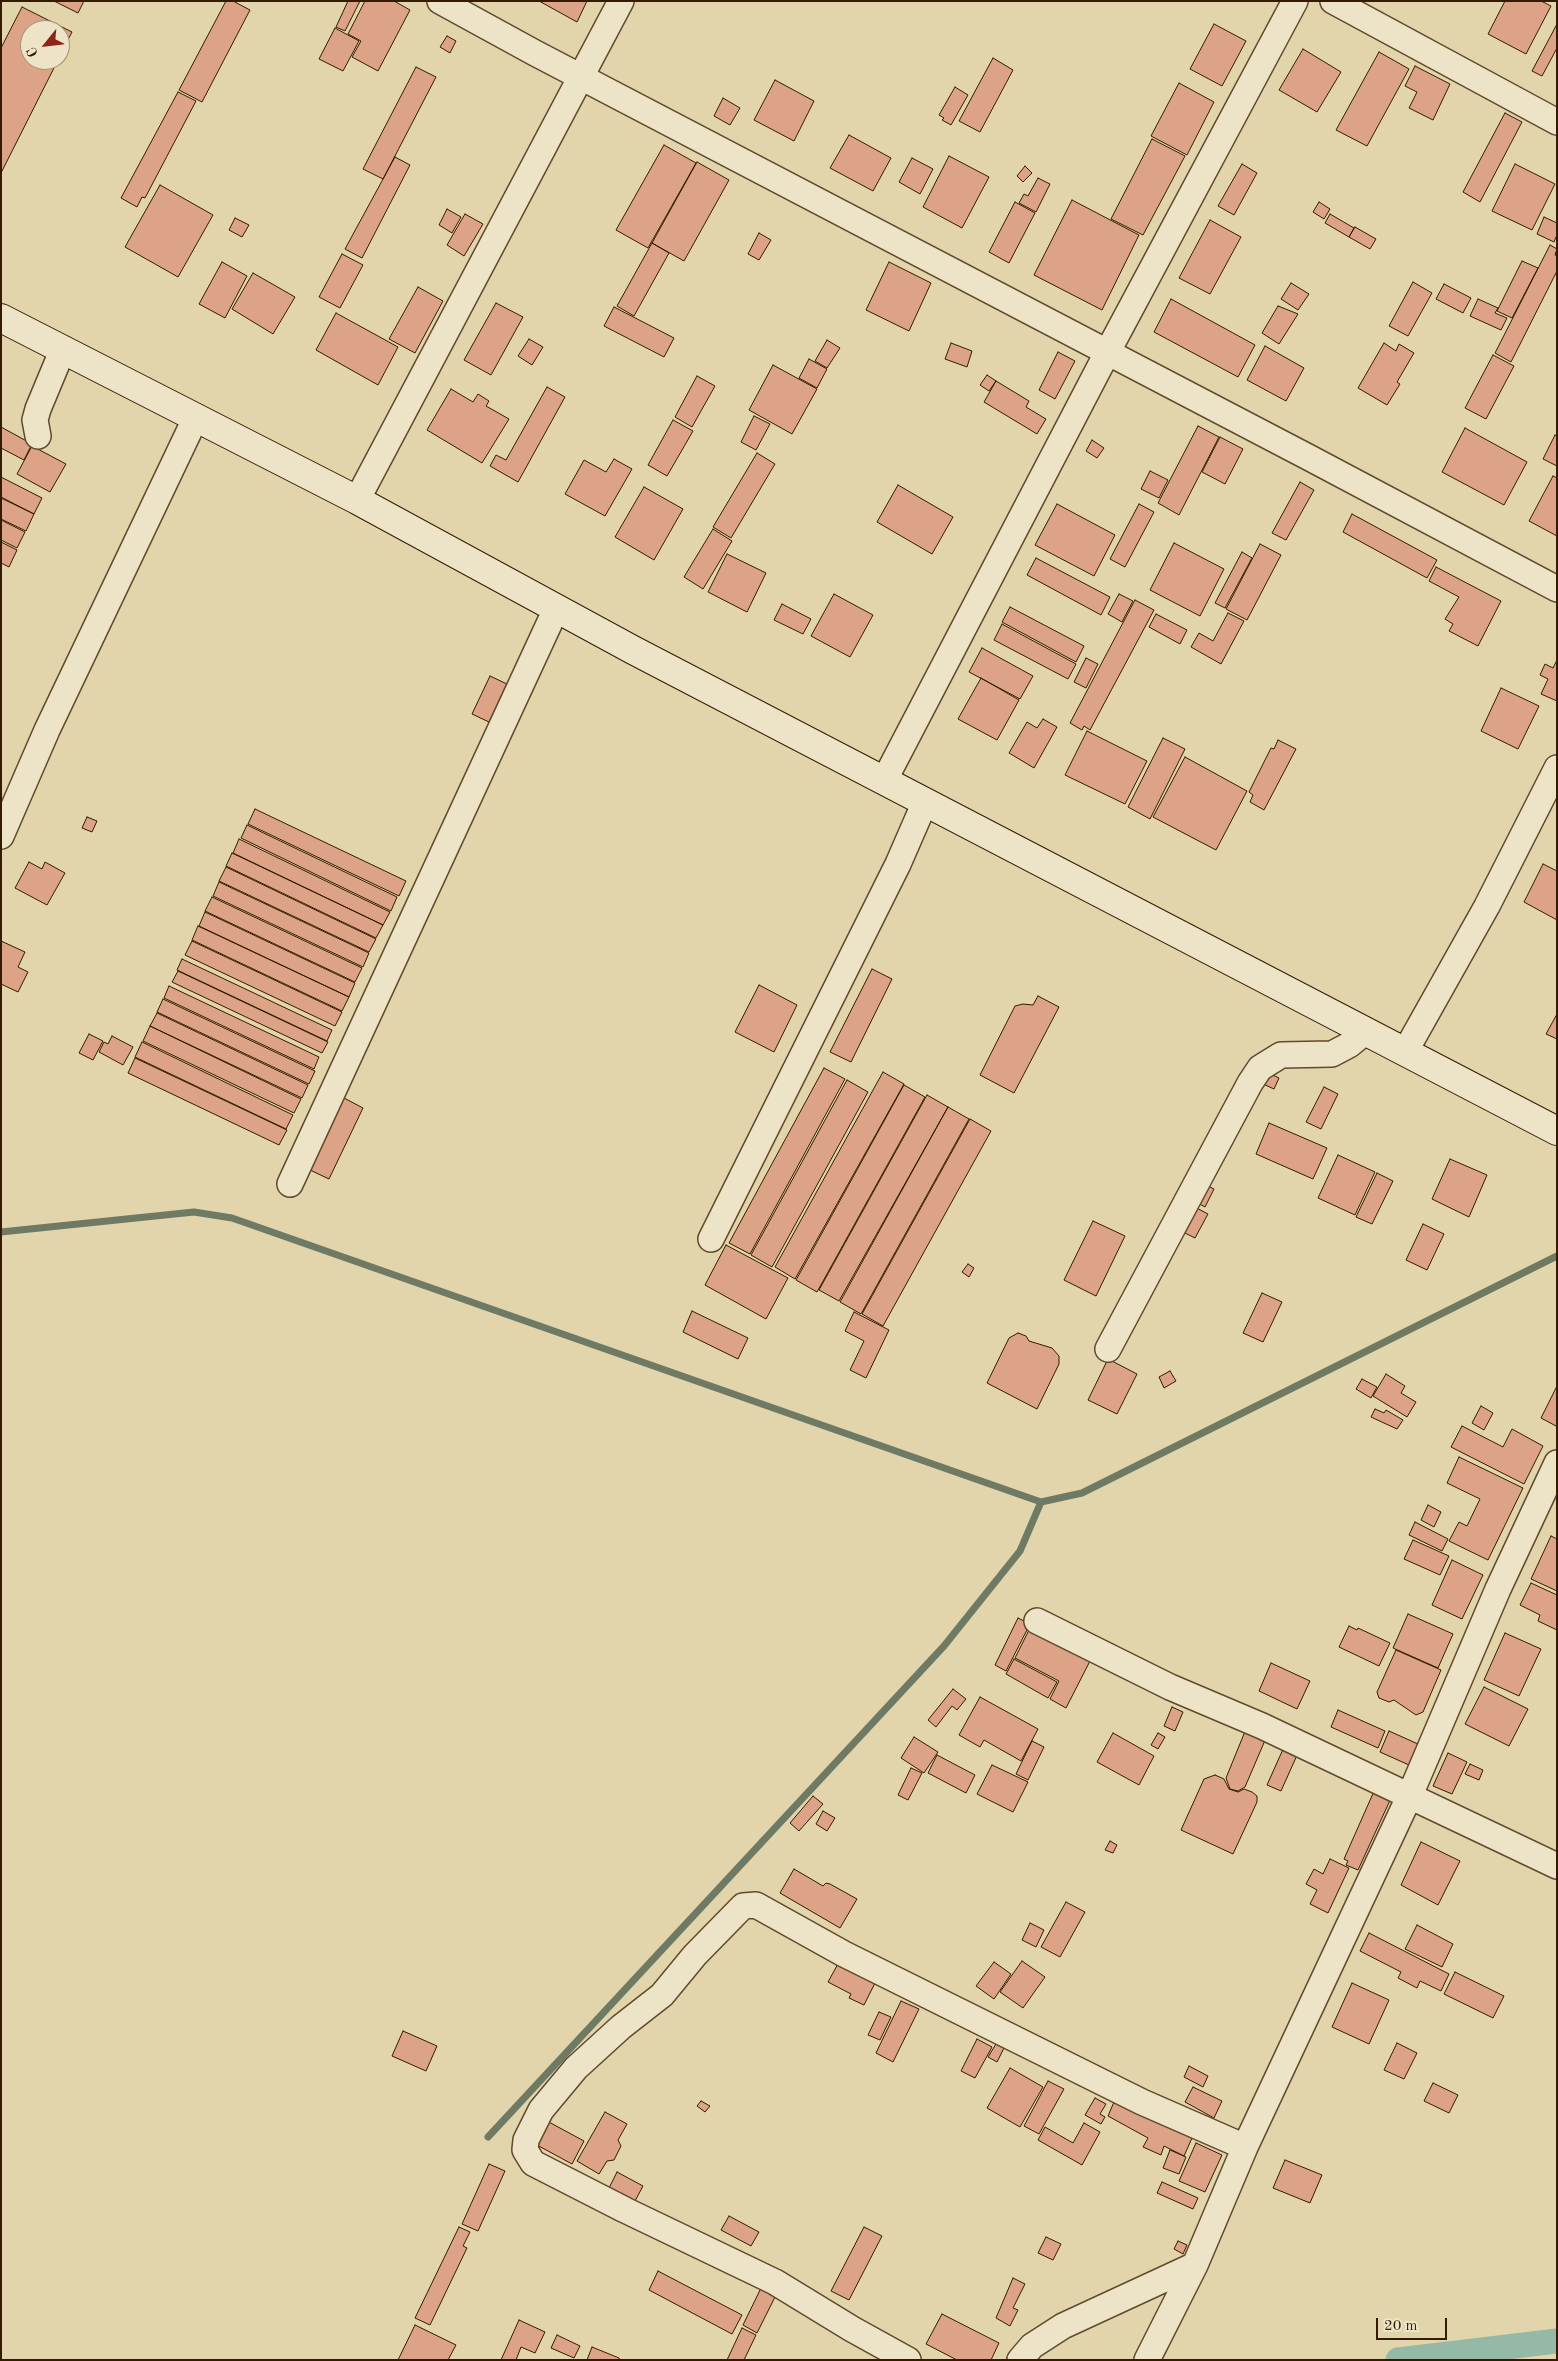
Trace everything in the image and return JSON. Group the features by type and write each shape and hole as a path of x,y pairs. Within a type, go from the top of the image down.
{"main road":[{"path":"1,318 357,500 556,609 1365,1032 1557,1130"}],"street":[{"path":"440,1 1557,589"},
{"path":"357,500 620,1"},
{"path":"884,781 1107,352 1295,1"},
{"path":"1333,1 1557,122"},
{"path":"38,436 35,420 38,409 63,349"},
{"path":"1,836 47,730 196,417"},
{"path":"290,1184 556,609"},
{"path":"1405,1052 1487,906 1557,768"},
{"path":"711,1239 898,864 925,802"},
{"path":"1108,1349 1245,1091 1260,1068 1281,1055 1332,1054 1349,1045 1365,1032"},
{"path":"1147,2360 1195,2265 1245,2147 1410,1795 1498,1589 1557,1463"},
{"path":"1037,1621 1170,1687 1262,1726 1557,1866"},
{"path":"908,2360 852,2329 775,2282 625,2210 533,2163 525,2150 526,2140 541,2110 576,2068 621,2027 662,1995 695,1956 743,1906 756,1905 844,1954 1142,2102 1245,2147"},
{"path":"1020,2360 1032,2346 1063,2326 1195,2265"}],"building":[{"path":"54,1 84,1 78,13"},
{"path":"226,1 233,1 250,10 202,102 179,90"},
{"path":"348,1 360,1 345,31 336,27"},
{"path":"365,1 394,1 410,10 378,71 352,57 361,41 348,34"},
{"path":"539,1 587,1 577,22"},
{"path":"1505,1 1541,1 1551,6 1526,54 1488,34"},
{"path":"22,7 48,20 20,20 20,70 53,70 1,173 1,48"},
{"path":"1214,24 1246,41 1222,86 1190,69"},
{"path":"1557,24 1557,48 1542,76 1532,71"},
{"path":"335,28 359,41 343,71 319,59"},
{"path":"447,36 456,41 450,53 440,47"},
{"path":"1303,49 1341,72 1317,112 1279,90"},
{"path":"1379,52 1409,69 1367,146 1336,130"},
{"path":"993,58 1013,70 980,132 959,121"},
{"path":"1415,66 1450,84 1433,120 1409,108 1417,92 1405,86"},
{"path":"416,67 436,77 383,179 363,169"},
{"path":"775,80 814,101 794,141 754,120"},
{"path":"1179,83 1214,102 1187,155 1151,136"},
{"path":"955,87 968,95 951,125 942,120 944,118 939,115"},
{"path":"178,92 196,101 145,198 142,197 137,207 121,198"},
{"path":"723,98 740,108 730,125 714,116"},
{"path":"1505,113 1522,122 1480,202 1463,192"},
{"path":"849,135 891,158 873,191 830,168"},
{"path":"1152,139 1185,156 1143,235 1111,219"},
{"path":"664,145 696,163 648,248 616,230"},
{"path":"949,156 989,177 962,228 923,207"},
{"path":"395,157 410,165 362,258 345,249"},
{"path":"912,158 933,169 920,194 899,182"},
{"path":"697,162 729,180 684,261 652,243"},
{"path":"1242,164 1257,173 1234,215 1218,206"},
{"path":"1515,164 1555,184 1532,230 1492,211"},
{"path":"1025,166 1032,173 1023,182 1017,176"},
{"path":"1038,178 1050,184 1036,212 1019,203 1024,194 1028,196"},
{"path":"160,185 213,215 178,277 125,247"},
{"path":"1072,200 1139,235 1102,310 1034,275"},
{"path":"1015,202 1035,213 1009,263 989,252"},
{"path":"1319,202 1330,209 1324,219 1313,212"},
{"path":"447,209 461,217 452,233 439,225"},
{"path":"465,214 483,224 464,256 447,245"},
{"path":"1330,214 1354,228 1349,237 1325,223"},
{"path":"1544,217 1557,223 1557,235 1554,242 1537,234"},
{"path":"235,218 249,225 242,237 229,230"},
{"path":"1210,220 1241,237 1210,294 1179,278"},
{"path":"1355,227 1376,239 1370,249 1349,237"},
{"path":"759,233 771,240 759,260 748,254"},
{"path":"652,243 669,253 634,316 617,306"},
{"path":"1550,245 1557,249 1555,255 1557,256 1557,271 1511,362 1495,353"},
{"path":"342,254 363,265 340,308 319,297"},
{"path":"1522,261 1538,268 1512,318 1497,311"},
{"path":"222,262 247,276 225,318 199,304"},
{"path":"889,262 931,283 909,331 866,310"},
{"path":"253,273 295,297 273,334 232,309"},
{"path":"1413,282 1432,293 1408,336 1389,326"},
{"path":"1291,283 1309,294 1298,310 1281,299"},
{"path":"1444,284 1471,298 1463,313 1436,299"},
{"path":"418,287 443,301 415,353 389,339"},
{"path":"1171,299 1255,345 1238,377 1154,332"},
{"path":"1478,299 1498,308 1495,313 1507,318 1501,330 1470,316"},
{"path":"496,303 523,317 491,375 464,360"},
{"path":"1278,306 1298,314 1279,344 1262,333"},
{"path":"614,307 674,338 664,357 604,326"},
{"path":"336,313 398,347 378,385 316,350"},
{"path":"529,339 543,347 532,365 518,356"},
{"path":"827,340 840,348 827,368 815,361"},
{"path":"951,343 972,351 967,367 945,359"},
{"path":"1384,343 1396,351 1399,344 1414,353 1397,382 1400,384 1387,405 1358,388"},
{"path":"1265,346 1304,368 1286,401 1247,380"},
{"path":"1058,352 1075,361 1055,399 1039,390"},
{"path":"1493,355 1514,366 1486,419 1465,408"},
{"path":"809,359 827,369 817,388 799,378"},
{"path":"773,365 817,389 792,434 749,410"},
{"path":"987,375 996,381 989,391 980,385"},
{"path":"697,376 715,386 692,427 675,417"},
{"path":"996,381 1029,401 1026,407 1046,419 1037,434 984,402"},
{"path":"547,387 565,397 518,482 490,466 496,455 506,460"},
{"path":"451,389 473,402 478,394 489,401 486,406 509,419 482,463 427,430"},
{"path":"754,416 770,424 756,450 741,442"},
{"path":"673,420 693,431 667,476 648,465"},
{"path":"1198,426 1219,437 1179,515 1158,503"},
{"path":"1,427 32,444 24,460 1,448"},
{"path":"1465,428 1527,462 1504,505 1442,472"},
{"path":"1555,435 1557,436 1557,466 1543,459"},
{"path":"1220,437 1243,449 1225,484 1202,472"},
{"path":"1092,440 1104,448 1097,458 1086,451"},
{"path":"32,446 66,464 50,492 17,474"},
{"path":"757,453 775,464 731,538 713,527"},
{"path":"614,459 632,469 605,516 565,494 584,460 606,472"},
{"path":"1150,471 1168,480 1159,498 1141,489"},
{"path":"1553,476 1557,478 1557,536 1529,521"},
{"path":"1,477 42,498 34,514 1,497"},
{"path":"1300,482 1314,490 1286,540 1272,533"},
{"path":"898,485 953,517 932,554 877,522"},
{"path":"644,487 683,509 654,560 615,537"},
{"path":"1,498 34,514 26,531 1,519"},
{"path":"1057,504 1115,535 1094,576 1035,545"},
{"path":"1139,504 1154,512 1125,567 1110,559"},
{"path":"1352,514 1437,560 1427,578 1343,532"},
{"path":"1,520 25,532 17,548 1,540"},
{"path":"713,529 732,541 703,589 684,577"},
{"path":"1,542 17,550 9,567 1,563"},
{"path":"1174,543 1224,569 1200,616 1150,590"},
{"path":"1260,544 1281,555 1247,620 1226,609"},
{"path":"1242,552 1252,558 1225,608 1215,603"},
{"path":"727,554 766,573 747,612 708,592"},
{"path":"1036,558 1110,597 1101,615 1027,575"},
{"path":"1436,567 1501,601 1478,646 1449,631 1453,624 1445,619 1459,597 1429,581"},
{"path":"834,594 873,615 850,657 811,636"},
{"path":"1119,594 1133,601 1122,622 1108,614"},
{"path":"1135,600 1154,610 1090,730 1084,726 1082,730 1070,723"},
{"path":"782,604 811,619 803,634 774,620"},
{"path":"1010,607 1084,646 1076,662 1002,622"},
{"path":"1228,613 1244,621 1221,664 1191,647 1199,633 1213,641"},
{"path":"1156,614 1187,630 1180,644 1149,627"},
{"path":"1002,624 1076,664 1068,679 994,640"},
{"path":"982,648 1033,676 1020,699 969,672"},
{"path":"1086,658 1098,664 1086,688 1074,682"},
{"path":"1557,660 1557,701 1541,694 1548,679 1540,675 1545,664 1553,668"},
{"path":"490,676 507,684 489,722 472,714"},
{"path":"981,678 1019,700 997,740 958,719"},
{"path":"1501,688 1539,706 1518,749 1481,731"},
{"path":"1043,719 1057,727 1034,768 1009,753 1027,722 1037,728"},
{"path":"1087,731 1147,761 1125,804 1065,775"},
{"path":"1163,738 1185,749 1150,819 1128,807"},
{"path":"1278,740 1296,749 1264,810 1250,802 1253,795 1249,792 1271,748 1274,749"},
{"path":"1185,757 1247,791 1216,850 1153,817"},
{"path":"255,809 406,881 399,896 248,824"},
{"path":"87,817 97,821 92,832 82,828"},
{"path":"247,825 397,897 391,911 241,838"},
{"path":"239,839 390,912 383,925 233,853"},
{"path":"232,853 383,925 376,938 226,866"},
{"path":"29,862 42,869 45,862 65,873 47,905 15,888"},
{"path":"1543,864 1557,871 1557,920 1524,902"},
{"path":"226,867 376,939 369,952 219,881"},
{"path":"219,882 369,953 363,967 213,896"},
{"path":"212,897 362,968 355,982 205,911"},
{"path":"205,912 355,983 349,997 199,926"},
{"path":"198,926 349,997 342,1011 192,940"},
{"path":"1,941 25,952 18,967 28,972 18,992 1,984"},
{"path":"192,941 342,1012 335,1026 185,955"},
{"path":"182,959 332,1030 327,1041 177,970"},
{"path":"872,969 892,979 851,1062 830,1052"},
{"path":"178,971 328,1042 322,1053 172,982"},
{"path":"759,985 797,1005 774,1052 735,1032"},
{"path":"169,986 319,1057 314,1069 164,998"},
{"path":"1038,996 1059,1007 1014,1093 980,1075 1015,1006 1023,1004 1033,1005"},
{"path":"163,999 315,1071 309,1084 157,1012"},
{"path":"157,1013 308,1085 302,1098 150,1026"},
{"path":"1557,1014 1557,1039 1546,1034"},
{"path":"150,1026 301,1099 294,1113 143,1041"},
{"path":"89,1034 103,1041 93,1060 79,1053"},
{"path":"112,1036 133,1047 123,1065 99,1052 104,1042 108,1044"},
{"path":"142,1042 293,1115 286,1129 135,1057"},
{"path":"135,1058 287,1130 279,1145 128,1073"},
{"path":"824,1068 845,1079 750,1254 729,1243"},
{"path":"883,1072 904,1084 795,1279 775,1267"},
{"path":"1267,1072 1279,1078 1274,1089 1261,1083"},
{"path":"847,1080 868,1092 772,1267 751,1255"},
{"path":"904,1085 925,1097 817,1292 796,1280"},
{"path":"1324,1087 1338,1094 1321,1129 1306,1122"},
{"path":"927,1095 948,1107 839,1301 819,1290"},
{"path":"344,1098 363,1108 329,1179 310,1170"},
{"path":"948,1107 969,1119 861,1314 840,1302"},
{"path":"970,1119 991,1131 883,1326 862,1314"},
{"path":"1269,1123 1327,1148 1313,1179 1256,1154"},
{"path":"1338,1155 1375,1172 1355,1215 1318,1198"},
{"path":"1450,1159 1487,1175 1469,1217 1432,1199"},
{"path":"1377,1173 1393,1181 1372,1224 1356,1217"},
{"path":"1206,1185 1214,1189 1205,1207 1196,1202"},
{"path":"1193,1206 1208,1214 1195,1238 1181,1231"},
{"path":"1093,1221 1125,1236 1096,1296 1064,1280"},
{"path":"1423,1224 1444,1234 1427,1270 1406,1260"},
{"path":"726,1245 788,1278 766,1319 705,1285"},
{"path":"968,1264 974,1268 969,1277 962,1272"},
{"path":"1262,1293 1282,1302 1263,1342 1243,1333"},
{"path":"692,1311 748,1338 738,1359 683,1332"},
{"path":"854,1312 889,1330 866,1378 850,1370 864,1341 845,1331"},
{"path":"1018,1333 1026,1336 1029,1341 1052,1348 1059,1356 1059,1364 1037,1409 987,1383 1009,1338"},
{"path":"1108,1359 1137,1374 1117,1414 1088,1400"},
{"path":"1170,1371 1176,1381 1164,1388 1159,1377"},
{"path":"1386,1374 1405,1386 1401,1393 1416,1402 1407,1417 1373,1396"},
{"path":"1362,1379 1377,1387 1371,1398 1356,1389"},
{"path":"1557,1386 1557,1425 1556,1426 1541,1418"},
{"path":"1481,1406 1493,1413 1484,1430 1472,1423"},
{"path":"1375,1409 1384,1413 1386,1410 1403,1420 1397,1429 1371,1417"},
{"path":"1462,1426 1503,1447 1512,1429 1543,1446 1524,1484 1451,1447"},
{"path":"1459,1457 1523,1488 1488,1560 1449,1541 1459,1522 1467,1526 1480,1499 1447,1483"},
{"path":"1428,1505 1441,1512 1434,1527 1421,1520"},
{"path":"1415,1522 1448,1539 1442,1551 1409,1535"},
{"path":"1551,1536 1557,1539 1557,1591 1531,1579"},
{"path":"1413,1540 1449,1556 1440,1575 1404,1559"},
{"path":"1452,1560 1483,1575 1462,1619 1432,1605"},
{"path":"1531,1583 1557,1595 1557,1630 1538,1621 1540,1615 1520,1605"},
{"path":"1408,1614 1453,1634 1438,1668 1393,1648"},
{"path":"1018,1618 1030,1624 1006,1671 995,1665"},
{"path":"1349,1626 1357,1630 1358,1628 1390,1643 1379,1666 1339,1647"},
{"path":"1029,1630 1090,1661 1066,1708 1050,1699 1059,1681 1015,1658"},
{"path":"1505,1633 1541,1649 1519,1696 1484,1680"},
{"path":"1396,1650 1441,1670 1423,1712 1416,1715 1394,1700 1389,1702 1379,1698 1377,1692"},
{"path":"1014,1659 1057,1682 1048,1698 1006,1674"},
{"path":"1271,1663 1310,1681 1297,1709 1259,1691"},
{"path":"1484,1687 1528,1709 1509,1746 1465,1724"},
{"path":"953,1689 966,1699 957,1710 952,1706 936,1727 928,1720"},
{"path":"980,1697 1038,1729 1021,1761 984,1740 980,1747 959,1735"},
{"path":"1172,1707 1183,1712 1175,1731 1164,1726"},
{"path":"1338,1710 1385,1731 1378,1748 1331,1727"},
{"path":"1246,1729 1266,1738 1245,1787 1238,1791 1230,1789 1226,1778"},
{"path":"1389,1731 1418,1744 1409,1765 1380,1752"},
{"path":"1113,1733 1154,1756 1139,1785 1097,1762"},
{"path":"1158,1733 1165,1737 1158,1749 1151,1745"},
{"path":"914,1737 938,1752 924,1773 901,1758"},
{"path":"1032,1741 1044,1747 1028,1780 1016,1774"},
{"path":"1284,1747 1298,1753 1281,1791 1267,1785"},
{"path":"1448,1753 1467,1762 1452,1794 1433,1786"},
{"path":"937,1755 975,1775 966,1793 928,1773"},
{"path":"1470,1764 1483,1770 1479,1780 1465,1774"},
{"path":"992,1765 1028,1782 1013,1812 977,1794"},
{"path":"911,1768 922,1773 908,1800 898,1795"},
{"path":"1215,1775 1224,1779 1229,1789 1238,1792 1244,1789 1257,1796 1257,1802 1233,1854 1181,1830 1204,1779"},
{"path":"1375,1789 1392,1796 1358,1870 1346,1865 1348,1861 1344,1859"},
{"path":"813,1796 823,1804 799,1831 790,1823"},
{"path":"823,1811 835,1818 827,1831 816,1824"},
{"path":"1110,1841 1117,1845 1113,1853 1105,1850"},
{"path":"1421,1842 1460,1861 1438,1905 1401,1885"},
{"path":"1330,1859 1349,1868 1328,1913 1310,1904 1317,1890 1306,1884 1314,1869 1323,1874"},
{"path":"794,1869 823,1886 826,1883 830,1884 857,1899 840,1928 780,1893"},
{"path":"1066,1902 1085,1912 1060,1957 1041,1947"},
{"path":"1030,1923 1044,1930 1036,1947 1022,1940"},
{"path":"1417,1925 1453,1944 1442,1967 1405,1949"},
{"path":"1369,1933 1449,1974 1441,1991 1420,1981 1417,1988 1398,1978 1401,1972 1360,1951"},
{"path":"1022,1961 1045,1977 1023,2008 1000,1992"},
{"path":"839,1962 876,1981 864,2005 849,1998 851,1994 828,1982"},
{"path":"994,1962 1011,1974 994,1999 976,1986"},
{"path":"1455,1972 1504,1996 1493,2018 1444,1994"},
{"path":"1352,1983 1389,2000 1369,2044 1332,2027"},
{"path":"901,2001 919,2009 893,2062 876,2053"},
{"path":"879,2012 891,2017 880,2040 868,2035"},
{"path":"403,2031 437,2046 426,2071 392,2056"},
{"path":"977,2039 992,2047 975,2078 961,2071"},
{"path":"1397,2043 1417,2053 1404,2079 1384,2070"},
{"path":"996,2044 1004,2048 997,2062 988,2057"},
{"path":"1189,2066 1208,2076 1203,2087 1184,2077"},
{"path":"1010,2068 1043,2087 1020,2127 987,2108"},
{"path":"1048,2081 1064,2089 1039,2134 1024,2126"},
{"path":"1433,2083 1458,2095 1449,2113 1424,2101"},
{"path":"1193,2087 1222,2101 1214,2118 1185,2102"},
{"path":"1095,2098 1106,2104 1100,2114 1105,2117 1101,2124 1085,2115"},
{"path":"701,2101 710,2106 705,2112 697,2106"},
{"path":"1114,2102 1192,2138 1184,2156 1164,2146 1161,2155 1143,2147 1148,2138 1108,2116"},
{"path":"605,2112 627,2124 618,2140 621,2146 614,2160 607,2161 599,2174 577,2161"},
{"path":"547,2121 584,2141 572,2164 535,2144"},
{"path":"1084,2123 1100,2132 1082,2165 1038,2140 1045,2127 1073,2143"},
{"path":"1196,2143 1222,2155 1205,2192 1179,2181"},
{"path":"1170,2150 1186,2157 1179,2174 1163,2168"},
{"path":"1285,2160 1322,2175 1310,2203 1273,2188"},
{"path":"489,2164 505,2171 478,2231 462,2224"},
{"path":"617,2172 643,2186 635,2201 609,2188"},
{"path":"1162,2182 1198,2198 1193,2209 1157,2193"},
{"path":"729,2216 759,2232 751,2246 721,2230"},
{"path":"459,2227 470,2232 463,2246 467,2248 430,2325 415,2318"},
{"path":"864,2227 882,2236 849,2300 831,2291"},
{"path":"1046,2237 1061,2244 1053,2260 1038,2253"},
{"path":"1178,2241 1187,2245 1183,2254 1174,2249"},
{"path":"658,2271 742,2315 732,2334 649,2290"},
{"path":"1013,2278 1025,2284 1013,2308 1018,2310 1010,2326 996,2318"},
{"path":"763,2284 778,2291 757,2333 743,2325"},
{"path":"942,2314 999,2343 991,2360 957,2360 926,2344"},
{"path":"519,2320 545,2332 535,2353 521,2347 516,2360 501,2360"},
{"path":"415,2325 456,2345 448,2360 398,2360"},
{"path":"742,2328 756,2335 744,2360 727,2360"},
{"path":"557,2335 580,2346 574,2358 551,2348"},
{"path":"592,2347 619,2358 620,2360 587,2360"}],"waterway":[{"path":"1,1232 194,1212 232,1218 1041,1502 1082,1493 1557,1256"},
{"path":"488,2137 944,1646 1020,1551 1041,1502"},
{"path":"1398,2360 1557,2341"}]}
